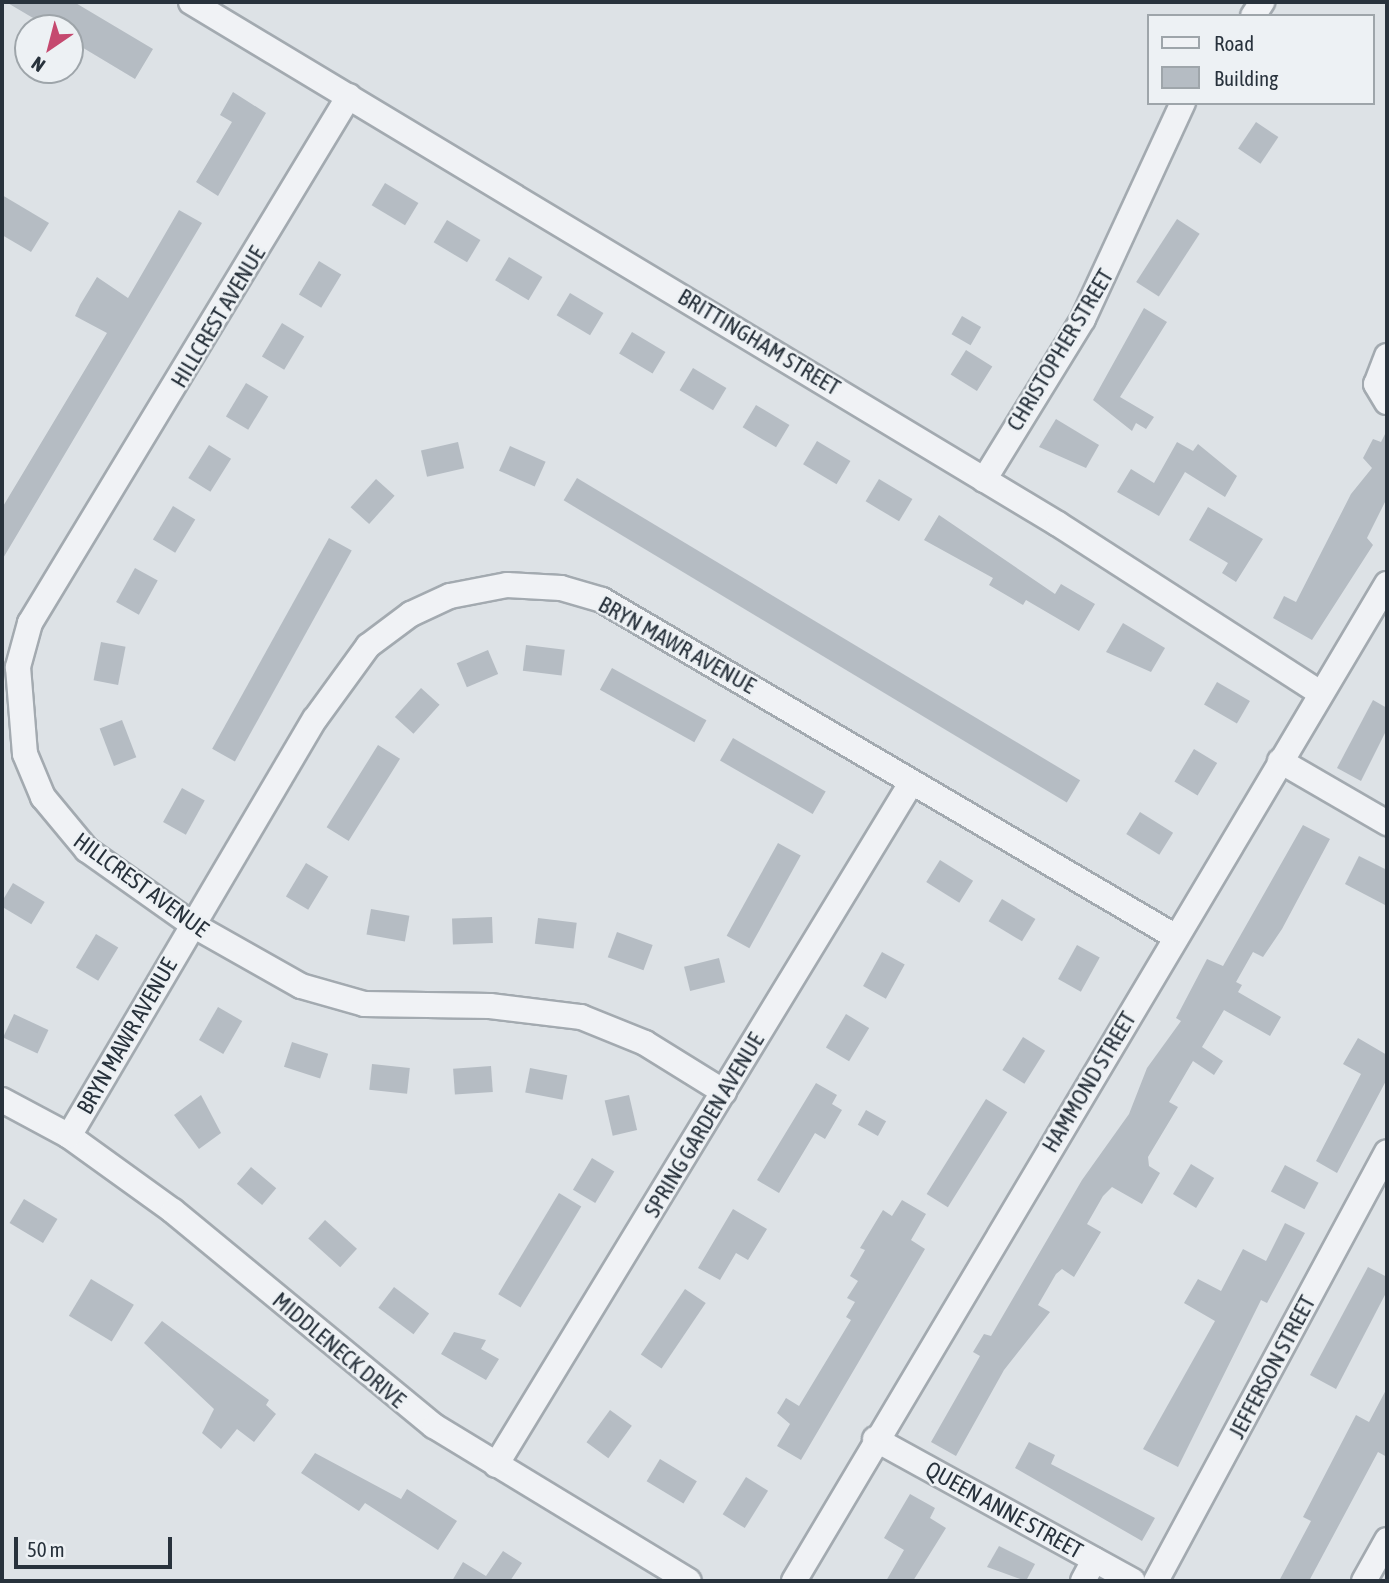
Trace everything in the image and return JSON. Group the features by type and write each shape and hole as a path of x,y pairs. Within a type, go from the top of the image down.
{"street":[{"name":"BRITTINGHAM STREET","path":"191,2 984,480 1320,693"},
{"name":"HILLCREST AVENUE","path":"349,96 30,623 18,667 25,754 43,797 87,850 193,925 301,986 338,998 581,1017 645,1043 724,1092"},
{"name":"CHRISTOPHER STREET","path":"984,480 1083,320 1182,105"},
{"path":"1387,356 1376,384 1387,402"},
{"name":"HAMMOND STREET","path":"794,1581 874,1439 1387,584"},
{"name":"BRYN MAWR AVENUE","path":"69,1136 316,719 368,646 411,614 484,589 561,588 602,600 911,785 1176,937"},
{"path":"1280,761 1387,823"},
{"name":"SPRING GARDEN AVENUE","path":"496,1465 911,785"},
{"name":"MIDDLENECK DRIVE","path":"2,1100 69,1136 173,1211 384,1391 496,1465 689,1581"},
{"name":"JEFFERSON STREET","path":"1156,1581 1387,1152"},
{"name":"QUEEN ANNE STREET","path":"874,1439 1088,1571 1133,1581"},
{"path":"1364,1581 1387,1540"}],"building":[{"path":"6,2 74,2 153,49 135,79 84,48 84,14 26,14"},
{"path":"233,92 266,113 218,196 196,182 232,122 220,115"},
{"path":"1256,122 1278,137 1260,164 1238,149"},
{"path":"385,183 418,203 405,225 372,205"},
{"path":"2,195 49,223 31,252 2,235"},
{"path":"179,210 202,223 2,560 2,508 107,333 75,316 80,305 97,277 128,298"},
{"path":"1177,219 1200,234 1159,297 1136,282"},
{"path":"447,220 480,240 467,262 434,242"},
{"path":"509,257 542,277 529,300 495,280"},
{"path":"319,261 341,274 321,308 299,294"},
{"path":"570,293 603,313 590,335 557,315"},
{"path":"1144,308 1167,322 1120,397 1154,417 1146,429 1136,423 1132,431 1093,400"},
{"path":"962,316 981,327 971,345 952,334"},
{"path":"282,323 304,336 284,370 262,356"},
{"path":"632,332 665,352 653,374 619,353"},
{"path":"966,350 992,366 977,391 951,375"},
{"path":"693,368 726,388 713,410 680,390"},
{"path":"246,383 268,396 248,430 226,416"},
{"path":"756,405 789,425 776,447 743,427"},
{"path":"1056,419 1099,445 1086,468 1039,447"},
{"path":"1387,430 1387,498 1367,538 1373,545 1312,640 1273,618 1284,596 1296,602 1351,494 1372,468 1363,458 1373,439 1381,442"},
{"path":"817,441 850,461 837,484 803,464"},
{"path":"458,442 464,468 427,477 421,451"},
{"path":"1177,442 1193,451 1198,444 1237,476 1225,497 1185,472 1159,516 1117,492 1131,469 1154,483"},
{"path":"209,445 231,459 210,492 188,478"},
{"path":"510,446 546,462 535,487 499,471"},
{"path":"577,478 1080,780 1067,803 564,500"},
{"path":"376,479 395,496 369,524 351,507"},
{"path":"879,479 912,499 899,521 866,501"},
{"path":"173,506 195,519 175,553 153,539"},
{"path":"1208,507 1263,539 1236,582 1222,573 1228,563 1189,540"},
{"path":"939,515 1055,594 1061,584 1095,604 1079,631 1026,600 1023,605 989,585 993,578 924,540"},
{"path":"329,538 352,551 235,761 212,749"},
{"path":"135,568 158,581 139,615 116,602"},
{"path":"1123,623 1165,648 1151,672 1106,652"},
{"path":"101,642 126,647 118,685 94,680"},
{"path":"526,645 565,650 562,676 523,671"},
{"path":"488,650 498,674 467,687 457,663"},
{"path":"612,668 706,720 694,742 600,690"},
{"path":"1217,682 1250,701 1237,724 1204,705"},
{"path":"421,688 440,705 413,734 395,717"},
{"path":"1373,700 1387,708 1387,729 1361,781 1337,768"},
{"path":"122,720 136,757 114,766 100,729"},
{"path":"733,738 826,792 813,814 720,761"},
{"path":"378,745 400,759 349,841 327,827"},
{"path":"1194,749 1217,763 1198,795 1174,782"},
{"path":"182,788 205,801 186,835 163,822"},
{"path":"1140,812 1173,833 1159,855 1126,834"},
{"path":"1303,825 1330,839 1282,929 1263,957 1253,952 1236,982 1242,985 1238,992 1281,1017 1270,1036 1224,1010 1202,1047 1223,1061 1214,1075 1193,1061 1169,1102 1178,1107 1148,1157 1149,1166 1160,1173 1142,1204 1112,1187 1103,1196 1087,1224 1101,1232 1074,1277 1062,1269 1056,1274 1038,1305 1050,1312 1004,1370 956,1456 931,1442 980,1356 973,1352 984,1334 991,1336 1082,1180 1129,1114 1147,1068 1181,1021 1176,1018 1207,959 1223,966"},
{"path":"778,843 801,856 749,948 727,936"},
{"path":"1359,856 1387,870 1387,906 1345,884"},
{"path":"940,860 973,881 959,903 926,882"},
{"path":"306,863 328,876 308,910 286,896"},
{"path":"13,883 45,902 31,924 2,907 2,901"},
{"path":"1002,899 1035,919 1022,941 989,921"},
{"path":"371,909 409,916 405,941 366,935"},
{"path":"492,917 493,943 453,944 452,918"},
{"path":"538,918 577,923 574,949 535,944"},
{"path":"617,932 653,945 643,970 608,957"},
{"path":"96,934 118,947 98,981 76,967"},
{"path":"1077,945 1100,958 1081,992 1058,979"},
{"path":"882,952 905,965 886,999 863,986"},
{"path":"719,958 725,982 690,991 684,967"},
{"path":"218,1007 242,1021 223,1054 199,1040"},
{"path":"14,1014 48,1030 37,1054 3,1038"},
{"path":"846,1014 869,1028 849,1061 826,1047"},
{"path":"1023,1037 1045,1051 1024,1084 1002,1070"},
{"path":"1358,1038 1387,1055 1387,1079 1337,1173 1316,1161 1361,1074 1343,1064"},
{"path":"292,1042 328,1054 320,1078 284,1067"},
{"path":"372,1064 410,1068 407,1094 369,1090"},
{"path":"491,1066 493,1092 455,1095 453,1069"},
{"path":"530,1068 567,1075 563,1100 525,1093"},
{"path":"816,1083 837,1095 832,1104 842,1110 825,1139 815,1133 779,1193 757,1180"},
{"path":"201,1095 221,1133 199,1149 174,1115"},
{"path":"629,1095 637,1130 613,1136 605,1101"},
{"path":"986,1099 1007,1112 948,1207 927,1194"},
{"path":"866,1110 886,1121 878,1136 858,1125"},
{"path":"592,1158 614,1171 595,1203 573,1190"},
{"path":"1191,1164 1214,1178 1196,1208 1173,1194"},
{"path":"1285,1165 1319,1183 1304,1209 1271,1191"},
{"path":"251,1167 276,1188 262,1205 237,1184"},
{"path":"559,1193 581,1206 521,1308 498,1294"},
{"path":"24,1199 57,1219 43,1243 10,1223"},
{"path":"902,1200 926,1214 911,1240 925,1249 801,1460 777,1446 790,1424 777,1413 786,1398 799,1406 851,1320 846,1317 855,1302 847,1298 858,1281 850,1276 865,1250 860,1248 883,1210 892,1216"},
{"path":"733,1209 767,1229 748,1260 736,1253 720,1280 698,1268"},
{"path":"325,1220 357,1249 340,1267 308,1239"},
{"path":"1285,1223 1305,1233 1267,1303 1261,1300 1178,1467 1143,1449 1215,1321 1184,1303 1198,1279 1221,1291 1243,1249 1266,1261"},
{"path":"1368,1267 1387,1277 1387,1291 1336,1389 1310,1375"},
{"path":"91,1279 134,1305 112,1342 69,1316"},
{"path":"394,1287 429,1313 413,1334 378,1308"},
{"path":"685,1289 706,1303 662,1368 641,1354"},
{"path":"162,1321 269,1400 266,1405 276,1414 254,1442 237,1429 221,1449 202,1433 214,1409 144,1343"},
{"path":"454,1332 486,1340 481,1349 499,1359 486,1380 441,1354"},
{"path":"1387,1388 1387,1457 1378,1452 1309,1581 1279,1581 1311,1521 1303,1517 1356,1415 1369,1422"},
{"path":"610,1410 632,1426 608,1458 586,1442"},
{"path":"1029,1442 1055,1455 1051,1464 1155,1518 1142,1541 1015,1468"},
{"path":"315,1453 401,1499 407,1489 457,1521 438,1550 365,1503 359,1511 301,1473"},
{"path":"660,1459 697,1481 683,1503 647,1481"},
{"path":"746,1477 768,1491 745,1528 723,1514"},
{"path":"910,1494 935,1508 930,1518 946,1528 913,1581 886,1581 904,1550 884,1538"},
{"path":"999,1546 1035,1564 1026,1581 987,1567"},
{"path":"503,1551 522,1563 510,1581 452,1581 463,1562 486,1576"}]}
